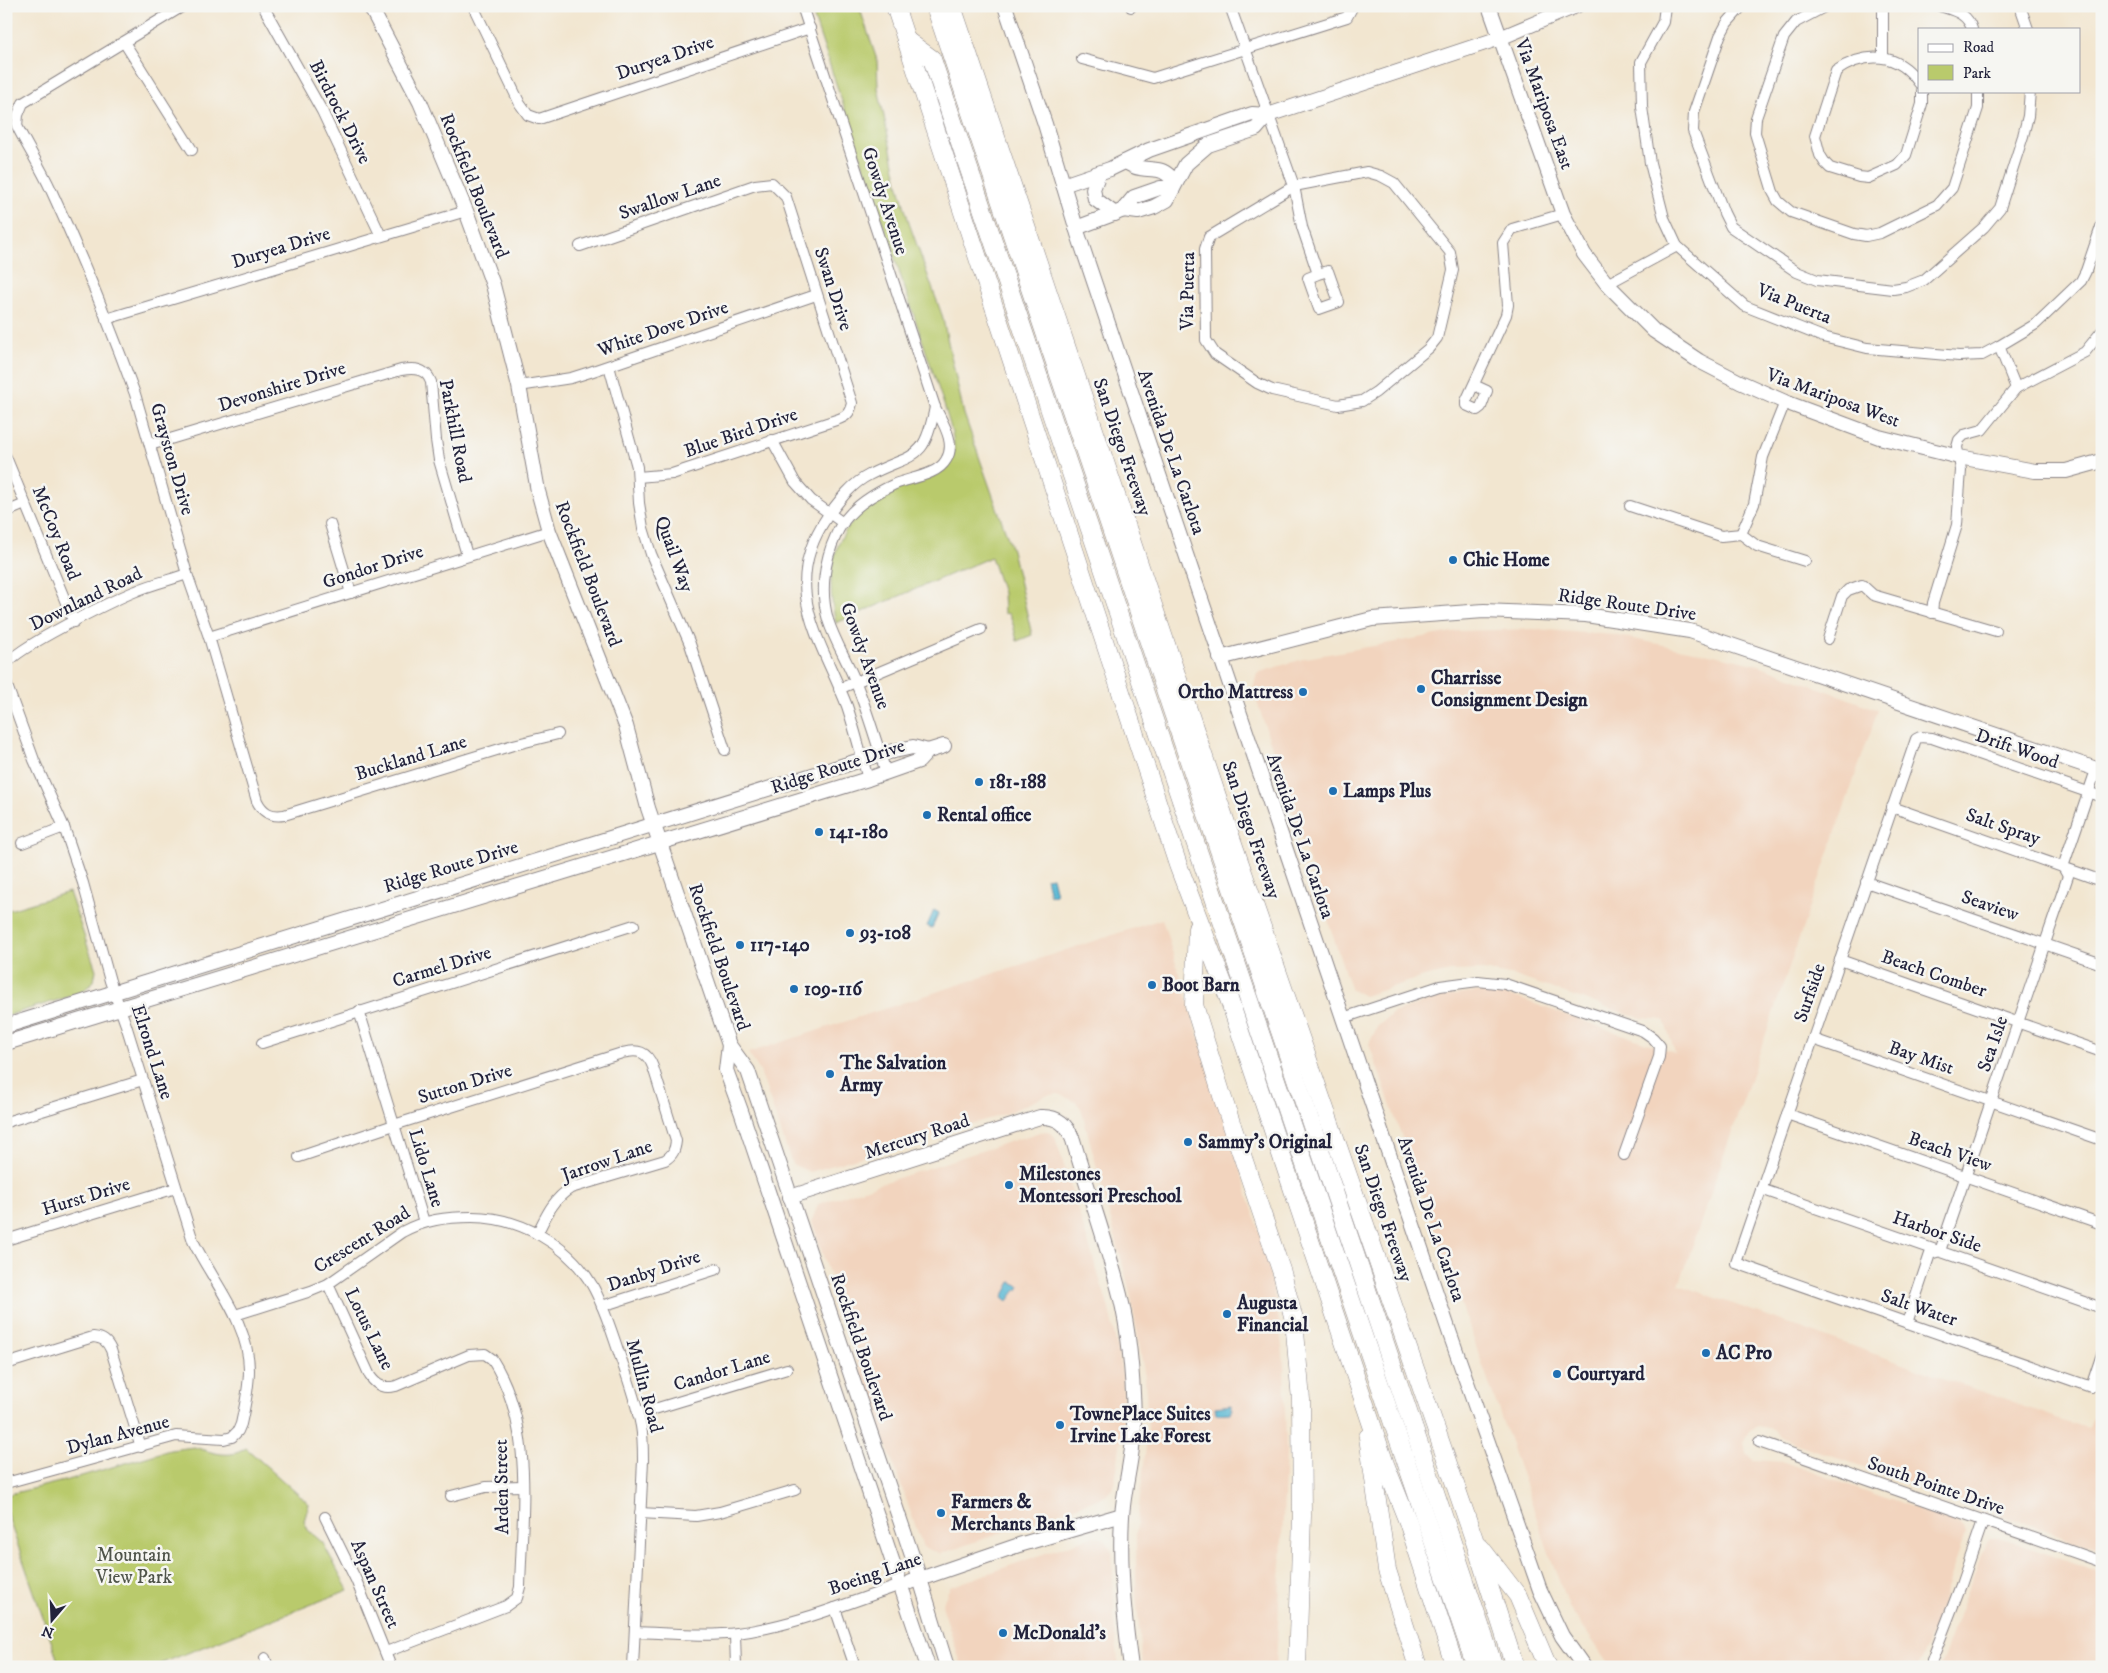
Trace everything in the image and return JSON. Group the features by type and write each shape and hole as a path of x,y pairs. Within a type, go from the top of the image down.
{"highway":[{"path":"895,6 1198,922 1232,1008 1361,1392 1408,1522 1455,1667"},
{"path":"935,6 1494,1667"},
{"name":"San Diego Freeway","path":"952,6 1223,813 1474,1539 1515,1667"},
{"path":"906,40 932,59 1197,849 1476,1667"},
{"path":"1198,922 1194,1005 1224,1102 1282,1273 1294,1320 1301,1400 1302,1516 1297,1667"},
{"path":"1361,1392 1387,1570 1418,1667"},
{"path":"1474,1539 1518,1596 1548,1667"}],"main road":[{"name":"Rockfield Boulevard","path":"370,6 420,102 466,211 498,300 520,386 538,491 549,531 626,726 654,824 729,1045 748,1071 920,1578 947,1667"},
{"name":"Avenida De La Carlota","path":"1005,6 1045,124 1076,228 1220,658 1540,1590 1562,1636 1584,1667"},
{"name":"Via Mariposa East","path":"1489,6 1563,214 1584,254 1607,284 1654,331 1699,361"},
{"path":"1063,186 1099,173 1149,150 1252,114 1268,115 1500,38 1576,6"},
{"path":"1076,228 1119,212 1138,212 1167,200 1186,164 1208,145 1256,129 1268,115"},
{"path":"1125,162 1139,168 1153,168 1167,173 1174,185"},
{"path":"1099,173 1093,189 1095,199 1119,212"},
{"name":"Via Mariposa West","path":"1699,361 1785,402 1879,437 1959,457 2035,471 2066,471 2102,461"},
{"name":"Ridge Route Drive","path":"1220,658 1372,619 1484,611 1586,614 1690,630 2099,771"},
{"path":"928,751 944,746"},
{"name":"Ridge Route Drive","path":"6,1026 880,754 913,747 928,751 919,761 868,779 6,1043"},
{"name":"Rockfield Boulevard","path":"729,1045 726,1070 928,1667"},
{"name":"Mercury Road","path":"790,1196 1040,1117 1056,1118 1067,1128 1073,1140 1120,1295 1131,1361 1134,1421 1130,1469 1122,1515"},
{"path":"767,1188 790,1196"},
{"path":"1122,1515 1124,1613 1131,1667"},
{"name":"Boeing Lane","path":"901,1585 1019,1545 1122,1515"}],"street":[{"path":"183,6 124,42 192,150"},
{"name":"Birdrock Drive","path":"263,6 322,111 381,236"},
{"name":"Duryea Drive","path":"473,6 525,113 539,119 810,28"},
{"name":"Gowdy Avenue","path":"802,6 934,407 948,431 949,450 946,461 934,471 895,484 874,495 843,523 836,533 827,558 824,583 828,620 856,682 886,773"},
{"path":"1230,6 1294,186 1302,227 1318,274"},
{"path":"1082,58 1153,78 1347,18 1353,6"},
{"name":"Via Puerta","path":"1665,6 1663,22 1641,62 1642,107 1653,173 1664,218 1677,246 1745,306 1823,337 1867,348 1959,356 1982,355 2036,324 2081,281 2102,224"},
{"name":"Via Puerta","path":"1742,6 1727,23 1720,36 1694,112 1693,131 1730,227 1797,272 1817,280 1893,290 1924,280 1984,227 2000,208 2023,136 2028,116 2030,92"},
{"path":"1826,6 1796,22 1784,38 1756,118 1755,133 1773,192 1778,201 1792,212 1854,234 1866,236 1880,233 1937,204 1952,188 1978,108 1978,92"},
{"path":"1883,6 1884,57"},
{"path":"1940,6 1963,14 1970,22 1972,28"},
{"path":"2020,6 2028,28"},
{"name":"Grayston Drive","path":"124,42 23,103 18,115 17,126 50,188 106,319 135,394 187,574 209,637 257,801 260,808 267,814 275,816"},
{"path":"1918,82 1905,67 1884,57 1870,57 1846,64 1836,71 1815,136 1820,155 1825,163 1830,168 1868,178 1902,162 1922,104 1922,92"},
{"name":"Via Puerta","path":"1367,172 1381,176 1394,183 1450,252 1453,270 1437,338 1429,348 1376,392 1362,400 1338,405 1272,390 1257,383 1215,354 1206,340 1205,250 1209,237 1294,186 1367,172"},
{"name":"Swallow Lane","path":"580,246 755,185 772,183"},
{"name":"Swan Drive","path":"772,183 786,197 852,403 850,411"},
{"name":"Duryea Drive","path":"106,319 466,211"},
{"path":"1474,385 1506,315 1508,305 1504,239 1512,229 1563,214"},
{"path":"1607,284 1677,246"},
{"name":"White Dove Drive","path":"520,386 571,378 816,295"},
{"path":"1932,613 1933,603 1957,525 1960,477 1957,447 1959,440 1964,435 1982,430 2016,388 2085,352 2102,332"},
{"path":"1999,346 2016,388"},
{"name":"Quail Way","path":"609,366 635,455 643,528 690,644 725,750"},
{"name":"Devonshire Drive","path":"150,445 401,370 415,368 425,372"},
{"name":"Parkhill Road","path":"425,372 432,382 439,460 467,556"},
{"path":"1741,534 1754,504 1763,457 1785,402"},
{"name":"Gowdy Avenue","path":"868,779 847,707 810,620 805,596 806,573 811,548 818,530 849,489 868,476 912,457 922,447 930,432 934,407"},
{"name":"Blue Bird Drive","path":"638,477 672,474 845,417 850,411"},
{"path":"772,440 795,482 811,500 843,523"},
{"name":"McCoy Road","path":"6,457 74,622"},
{"path":"6,512 25,504"},
{"path":"1630,506 1721,536 1741,534 1757,546 1805,561"},
{"path":"330,524 351,593"},
{"name":"Gondor Drive","path":"209,637 549,531"},
{"name":"Downland Road","path":"6,665 9,659 26,648 74,622 136,591 187,574"},
{"path":"1828,639 1842,596 1855,586 1862,585 1873,594 1996,631"},
{"path":"839,689 981,629"},
{"name":"Elrond Lane","path":"6,683 13,716 64,827 83,883 114,992 193,1241 235,1315 243,1336 249,1369 245,1402 238,1431"},
{"name":"Buckland Lane","path":"275,816 284,815 506,747 558,734"},
{"name":"Drift Wood","path":"1920,736 1932,738 2102,798"},
{"name":"Surfside","path":"1736,1263 1892,807 1914,744 1920,736"},
{"name":"Sea Isle","path":"1907,1323 1930,1254 1940,1251 2068,876 2063,867 2089,793 2099,771"},
{"name":"Salt Spray","path":"1892,807 2102,881"},
{"path":"22,843 64,827"},
{"name":"Seaview","path":"1866,882 2102,964"},
{"name":"Carmel Drive","path":"262,1043 634,925"},
{"name":"Beach Comber","path":"1840,960 2102,1052"},
{"path":"1343,1018 1440,986 1478,981 1505,984 1643,1031 1660,1046 1659,1057 1624,1155"},
{"name":"Lido Lane","path":"359,1011 424,1222"},
{"name":"Bay Mist","path":"1813,1039 2102,1140"},
{"name":"Sutton Drive","path":"299,1157 394,1125 633,1051 643,1052 650,1058 676,1141 675,1150"},
{"path":"6,1122 143,1080"},
{"name":"Beach View","path":"1787,1114 2102,1224"},
{"name":"Jarrow Lane","path":"537,1234 554,1202 564,1192 627,1170 665,1160 671,1157 675,1150"},
{"name":"Hurst Drive","path":"6,1240 176,1188"},
{"name":"Harbor Side","path":"1761,1189 2102,1308"},
{"name":"Crescent Road","path":"235,1315 311,1292 328,1284 402,1232 424,1222 460,1217 498,1218 537,1234"},
{"name":"Mullin Road","path":"537,1234 559,1248 580,1269 593,1286 602,1306 641,1426 643,1460 633,1667"},
{"name":"Salt Water","path":"1736,1263 2091,1387 2102,1354"},
{"name":"Danby Drive","path":"602,1306 717,1269"},
{"name":"Lotus Lane","path":"328,1284 370,1376 374,1382 382,1387 396,1386 469,1355 485,1354"},
{"path":"6,1364 85,1339 101,1338 108,1344 111,1350 141,1447"},
{"name":"Arden Street","path":"386,1652 506,1606 517,1598 520,1587 523,1486 522,1452 512,1405 495,1364 485,1354"},
{"name":"Candor Lane","path":"638,1414 787,1370"},
{"name":"Dylan Avenue","path":"6,1483 176,1436 187,1435 224,1439 232,1437 238,1431"},
{"name":"South Pointe Drive","path":"1759,1442 2102,1562"},
{"path":"452,1496 486,1487 523,1486"},
{"path":"640,1513 675,1516 712,1514 795,1490"},
{"name":"Aspan Street","path":"325,1517 356,1580 391,1667"},
{"path":"1931,1667 1983,1521"},
{"name":"Boeing Lane","path":"634,1632 735,1634 781,1626 901,1585"},
{"path":"835,1608 854,1667"},
{"path":"735,1634 736,1667"}],"shaded area":[{"path":"1534,629 1613,635 1759,665 1878,710 1679,1285 2088,1429 2102,1387 2102,1550 1792,1442 1780,1436 1774,1429 1757,1426 1749,1432 1744,1443 1746,1453 1753,1460 1784,1462 1956,1523 1963,1528 1965,1534 1923,1656 1915,1667 1611,1667 1568,1606 1369,1044 1377,1027 1393,1013 1441,997 1483,991 1515,997 1675,1053 1664,1020 1643,1018 1624,1013 1515,976 1483,970 1450,971 1420,978 1364,996 1350,988 1253,689 1257,673 1306,658 1458,631"},
{"path":"1162,919 1267,1256 1279,1321 1284,1364 1286,1453 1276,1667 1143,1667 1136,1594 1136,1533 1148,1430 1145,1377 1130,1292 1081,1108 1076,1102 1059,1094 1048,1095 1005,1114 810,1172 792,1164 760,1071 748,1053"},
{"path":"1047,1131 1055,1137 1109,1309 1123,1379 1123,1425 1115,1483 1106,1496 940,1554 923,1547 866,1387 812,1221 818,1204"},
{"path":"1094,1536 1105,1539 1112,1551 1115,1634 1119,1667 962,1667 942,1605 950,1587"},
{"path":"1990,1538 1999,1538 2019,1544 2102,1574 2102,1667 1940,1667 1986,1542"}],"green space":[{"path":"810,6 859,6 877,60 878,88 898,183 909,223 942,315 964,414 1012,550 1032,635 1017,641 1012,620 1009,614 1004,613 1003,593 991,557 836,623 831,577 834,557 841,539 852,523 866,509 884,496 942,472 953,458 954,444 945,408"},
{"path":"69,892 96,970 94,981 81,993 6,1016 6,911"},
{"name":"Mountain View Park","path":"194,1447 220,1454 234,1454 246,1448 309,1504 304,1521 308,1530 323,1543 348,1590 152,1667 60,1667 6,1511 6,1495 68,1480 170,1450"}],"water":[{"path":"1052,877 1056,894 1050,895 1046,878"},
{"path":"934,910 939,913 932,928 927,926"},
{"path":"1011,1282 1020,1286 1008,1301 1003,1297"},
{"path":"1231,1405 1232,1410 1230,1413 1216,1414 1215,1407"}],"place":[{"name":"Chic Home","path":"1453,560"},
{"name":"Charrisse Consignment Design","path":"1421,689"},
{"name":"Ortho Mattress","path":"1303,692"},
{"name":"181-188","path":"979,782"},
{"name":"Lamps Plus","path":"1333,791"},
{"name":"Rental office","path":"927,815"},
{"name":"141-180","path":"819,832"},
{"name":"93-108","path":"850,933"},
{"name":"117-140","path":"740,945"},
{"name":"Boot Barn","path":"1152,985"},
{"name":"109-116","path":"794,989"},
{"name":"The Salvation Army","path":"830,1074"},
{"name":"Sammy's Original","path":"1188,1142"},
{"name":"Milestones Montessori Preschool","path":"1009,1185"},
{"name":"Augusta Financial","path":"1227,1314"},
{"name":"AC Pro","path":"1706,1353"},
{"name":"Courtyard","path":"1557,1374"},
{"name":"TownePlace Suites Irvine Lake Forest","path":"1060,1425"},
{"name":"Farmers & Merchants Bank","path":"941,1513"},
{"name":"McDonald's","path":"1003,1633"}]}
